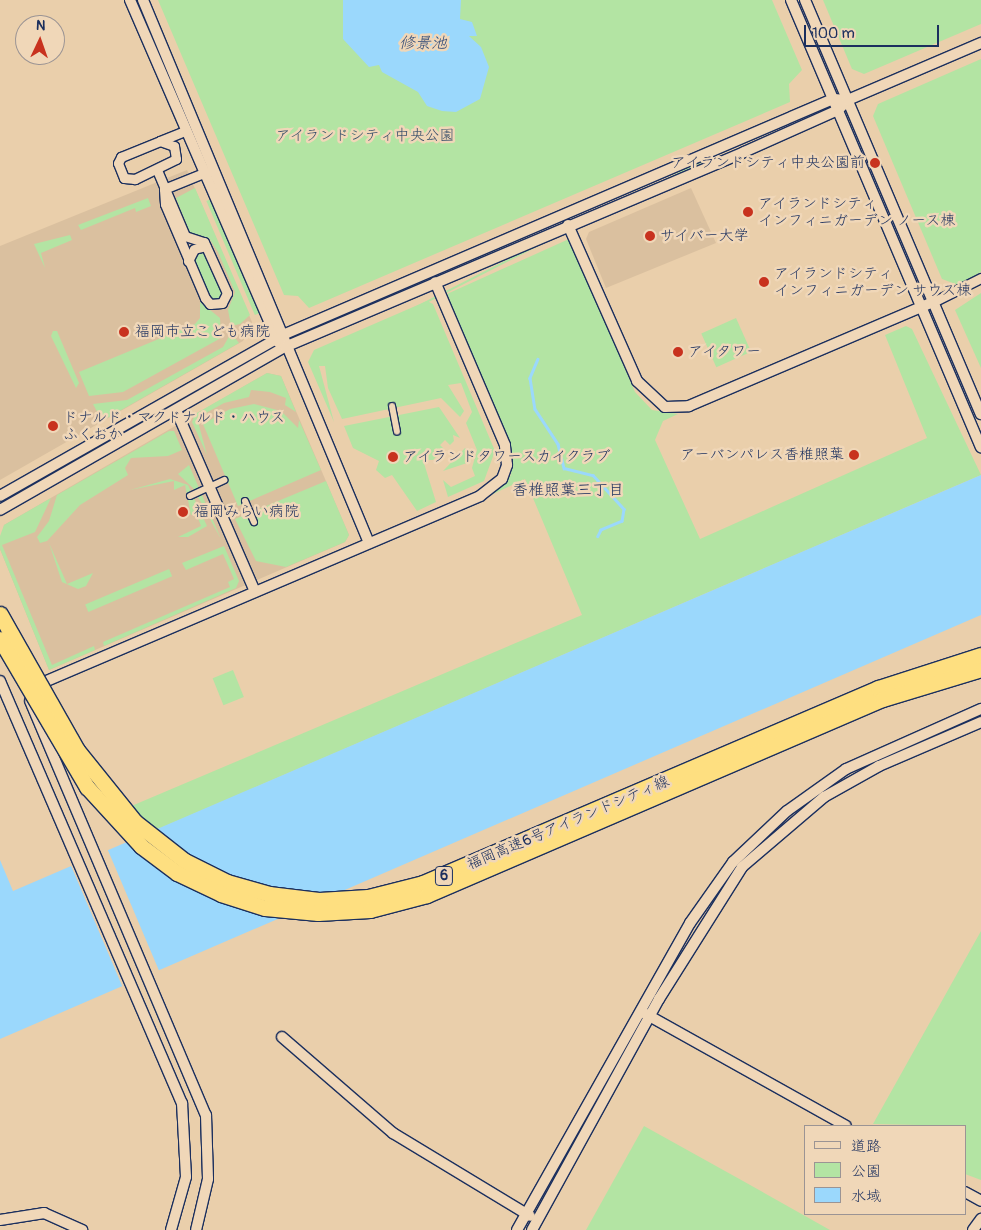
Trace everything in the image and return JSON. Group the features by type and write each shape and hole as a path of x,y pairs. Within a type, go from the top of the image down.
{"highway":[{"name":"福岡高速6号アイランドシティ線","path":"0,614 77,750 134,822 185,861 227,882 269,894 318,900 368,896 423,884 878,688 981,655"},
{"name":"福岡高速6号アイランドシティ線","path":"0,639 87,787 141,846 177,873 221,894 265,908 318,913 370,910 427,895 884,699 981,669"}],"street":[{"path":"130,0 274,339 285,347"},
{"path":"143,0 285,334 285,347 369,543"},
{"path":"790,0 981,447"},
{"path":"805,0 981,414"},
{"path":"0,510 285,347 568,224 838,110 848,100 981,43"},
{"path":"0,496 274,339 833,99 848,100"},
{"path":"160,141 177,152 170,165 130,180 120,173 118,163 160,141 185,131"},
{"path":"164,189 215,168"},
{"path":"157,170 185,236 206,246 227,293 222,303 210,304 188,261 165,204 164,189"},
{"path":"568,224 636,382 665,406 689,406 933,302 981,278"},
{"path":"188,261 194,249 206,246"},
{"path":"26,690 480,496 506,471 505,445 435,282"},
{"path":"392,406 397,432"},
{"path":"176,410 255,592"},
{"path":"190,496 225,480"},
{"path":"245,501 254,522"},
{"path":"0,618 26,690 55,761 183,1058 207,1130 208,1179 196,1230"},
{"path":"0,681 40,766 168,1066 186,1118 188,1156 178,1213 171,1230"},
{"path":"517,1230 639,1010 715,885 755,838 846,769 981,709"},
{"path":"282,1037 399,1138 526,1214 534,1225 650,1016 724,890 762,846 852,780 981,722"},
{"path":"639,1010 844,1125"},
{"path":"966,1193 981,1201"},
{"path":"0,1220 44,1214 82,1230"},
{"path":"973,1230 981,1218"}],"shaded area":[{"name":"福岡市立こども病院","path":"187,170 252,322 243,341 0,480 0,246"},
{"name":"サイバー大学","path":"691,188 716,243 606,288 586,239 589,232"},
{"name":"福岡みらい病院","path":"267,373 281,376 349,535 345,542 49,670 0,549 4,525"}],"green space":[{"name":"アイランドシティ中央公園","path":"158,0 772,0 802,70 789,84 790,102 309,308 298,296 284,295"},
{"path":"823,0 981,0 981,24 864,74 852,69"},
{"path":"981,59 981,272 958,285 942,279 873,116 878,104"},
{"path":"703,160 704,162 385,324 384,323"},
{"path":"195,188 250,315 240,324 231,326 228,310 235,292 218,252 209,238 190,233 176,198"},
{"path":"148,198 151,206 136,212 135,208 81,230 78,225"},
{"path":"211,199 259,313 255,315 206,201"},
{"path":"70,235 72,240 41,253 45,268 34,244"},
{"path":"569,239 635,392 652,410 678,414 663,421 655,440 700,539 927,438 885,335 906,326 912,329 981,475 135,839 122,810 582,615 525,479 491,495 511,475 512,450 447,294"},
{"path":"202,249 224,293 221,300 210,299 192,261 194,252"},
{"path":"981,293 981,368 955,310"},
{"path":"427,301 433,304 495,451 484,481 448,497 443,480 451,487 475,476 472,468 477,450 466,423 472,412 461,383 448,385 464,411 460,417 441,398 342,419 328,388 325,366 319,366 334,422 308,362 314,350"},
{"path":"200,302 220,318 221,338 123,392 89,396 79,372 195,324 200,318"},
{"path":"736,318 751,352 716,367 701,333"},
{"path":"53,331 57,331 79,383 76,388 51,336"},
{"path":"231,333 239,343 102,421 93,404 127,400 223,347"},
{"path":"267,373 281,376 296,412 285,405 286,398 270,392 251,390 249,397 224,403 197,418 207,455 192,422 195,414"},
{"path":"254,404 281,411 298,428 299,420 321,470 238,506 203,424 230,409"},
{"name":"アイランドタワースカイクラブ","path":"439,407 460,438 453,435 454,441 450,445 445,440 440,445 444,449 433,460 423,460 436,502 417,511 392,475 385,478 376,470 379,461 353,448 344,426"},
{"path":"169,431 174,431 182,450 168,456 131,458 125,468 128,475 80,505 47,541 40,543 37,537 49,521 57,495"},
{"path":"465,448 472,452 467,463 443,471"},
{"path":"189,465 221,539 193,488 178,474"},
{"path":"170,479 188,485 207,526 188,537 178,537 201,526 196,513 191,515 185,485 174,490 174,481 130,490"},
{"path":"326,481 349,535 345,542 286,567 256,561 235,519"},
{"path":"51,498 35,532 2,545 52,665 94,646 95,650 49,670 0,549 0,536 4,525"},
{"path":"49,543 67,584 93,573 86,586 78,589 62,582"},
{"path":"224,546 239,581 236,588 104,646 103,642 230,587 228,582 234,579 223,554 186,570 182,563"},
{"path":"169,569 172,576 88,612 85,605"},
{"path":"233,670 244,697 223,705 213,678"},
{"path":"981,931 981,1180 966,1174 966,1125 873,1124"},
{"path":"644,1126 743,1181 830,1230 586,1230"}],"water":[{"name":"修景池","path":"343,0 461,0 460,19 472,22 477,36 469,36 481,47 489,67 480,99 456,112 442,111 427,106 418,92 382,72 379,65 369,67 343,39"},
{"path":"981,475 981,615 0,1039 0,860 13,891"}],"pier":[{"path":"107,848 160,973 123,989 70,864"}],"waterway":[{"path":"538,359 530,378 535,409 558,444 564,468 593,475 624,509 622,521 601,530 598,536"}],"place":[{"name":"アイランドシティ中央公園前","path":"875,163"},
{"name":"アイランドシティ インフィニガーデン ノース棟","path":"748,212"},
{"name":"サイバー大学","path":"650,236"},
{"name":"アイランドシティ インフィニガーデン サウス棟","path":"764,282"},
{"name":"福岡市立こども病院","path":"124,332"},
{"name":"アイタワー","path":"678,352"},
{"name":"ドナルド・マクドナルド・ハウス ふくおか","path":"53,426"},
{"name":"アーバンパレス香椎照葉","path":"854,455"},
{"name":"アイランドタワースカイクラブ","path":"393,457"},
{"name":"福岡みらい病院","path":"183,512"}],"district":[{"name":"香椎照葉三丁目","path":"568,490"}]}
